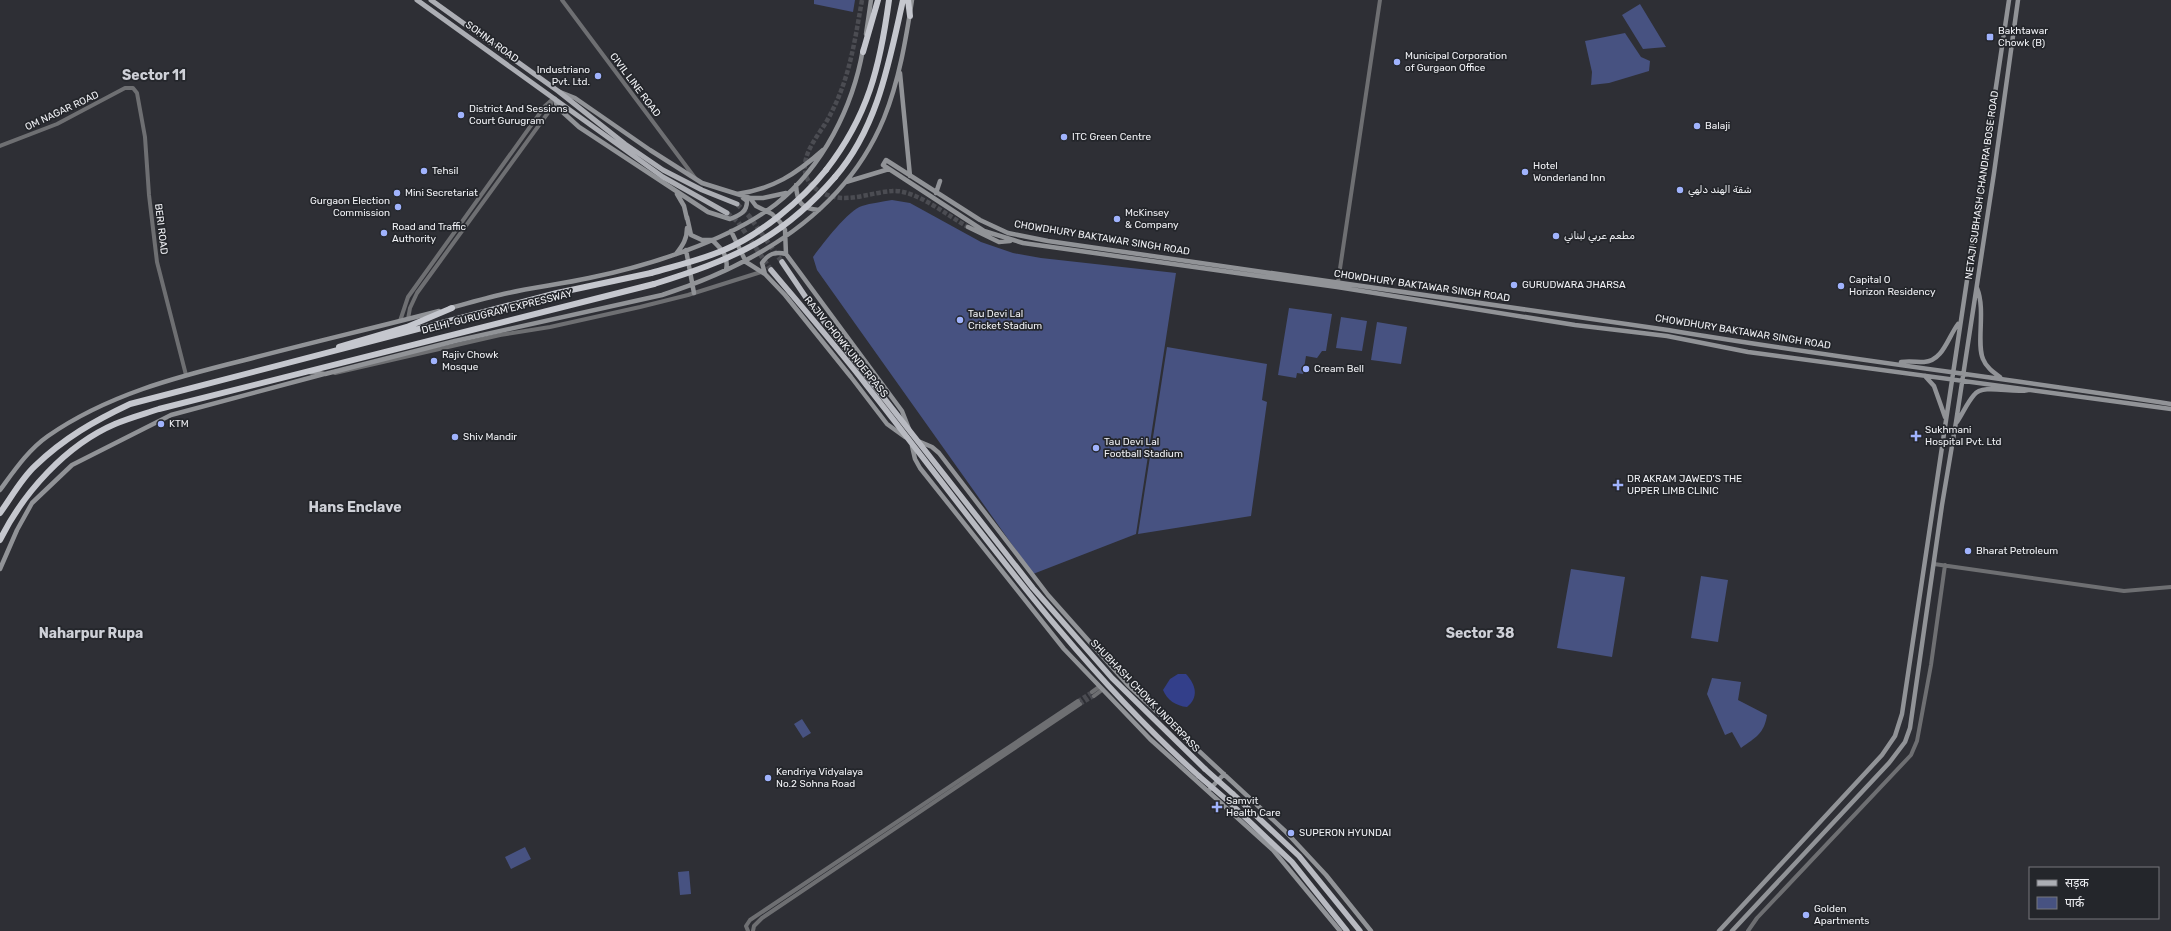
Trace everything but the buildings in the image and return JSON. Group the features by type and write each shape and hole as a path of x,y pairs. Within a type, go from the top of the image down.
{"highway":[{"path":"863,52 878,0"},
{"name":"DELHI-GURUGRAM EXPRESSWAY","path":"0,513 34,467 81,428 107,415 144,400 557,294 651,273 716,253 748,236 793,203 826,170 841,149 868,98 880,58 889,0"},
{"name":"DELHI-GURUGRAM EXPRESSWAY","path":"0,540 8,523 43,478 65,457 114,424 159,409 654,284 708,267 754,246 800,213 835,177 856,148 875,109 889,65 903,0"},
{"path":"908,0 910,16"},
{"name":"RAJIV CHOWK UNDERPASS","path":"782,262 811,305 911,432"},
{"name":"RAJIV CHOWK UNDERPASS","path":"771,270 867,386 905,437"},
{"path":"321,355 347,343 407,327 452,308"},
{"path":"911,432 918,441"},
{"path":"905,437 912,446"},
{"name":"SHUBHASH CHOWK UNDERPASS","path":"918,441 1033,588 1112,678 1205,769 1299,856 1360,931"},
{"name":"SHUBHASH CHOWK UNDERPASS","path":"912,446 1039,608 1106,685 1176,756 1228,801 1292,862 1347,931"}],"main road":[{"name":"SOHNA ROAD","path":"417,0 553,100"},
{"name":"SOHNA ROAD","path":"430,0 558,91"},
{"path":"0,490 30,452 48,436 91,411 138,390 186,375 507,293 590,278 676,254 731,231 765,211 788,193 810,169 826,146 844,114 853,92 863,52 871,0"},
{"path":"0,569 17,530 32,503 72,465 171,415 455,341 628,304 693,285 746,262 787,237 819,210 846,182 868,148 884,118 899,69 912,0"},
{"name":"NETAJI SUBHASH CHANDRA BOSE ROAD","path":"1718,931 1882,755 1895,736 1902,714 1934,504 1950,379 2009,0"},
{"name":"NETAJI SUBHASH CHANDRA BOSE ROAD","path":"1732,931 1884,768 1905,742 1913,716 1940,516 1964,373 2018,0"},
{"path":"899,69 910,176"},
{"path":"558,91 575,98 696,179 712,188 750,198 763,198 788,193"},
{"path":"558,91 625,144 663,170 737,204"},
{"path":"553,100 557,107 585,132 675,192 708,212 730,219 743,213 747,207 747,201 738,195"},
{"path":"553,100 663,177 727,213"},
{"path":"738,195 783,181 810,162 826,146"},
{"name":"CHOWDHURY BAKTAWAR SINGH ROAD","path":"2032,389 1748,352 1667,336 1576,325 1330,286 1012,240 984,231 883,165 886,160 980,220 1008,233 1048,241 2001,378 2171,404"},
{"path":"846,182 889,169"},
{"path":"936,193 940,182"},
{"path":"796,185 797,198 801,206 809,210 819,210"},
{"path":"675,192 680,198 687,217 691,235 702,240 712,240 722,249 726,256 726,270"},
{"path":"750,198 780,222 787,237 786,254"},
{"path":"676,254 683,245 687,235 687,217"},
{"path":"968,227 999,242 1012,240"},
{"path":"731,231 746,262 763,273 785,295 842,365 887,424 905,437"},
{"path":"686,250 694,293"},
{"path":"763,273 762,263 767,256 778,252 786,254 902,411 911,432"},
{"path":"1976,287 1982,313 1981,355 1987,366 2001,378"},
{"path":"1898,364 1924,362 1936,358 1944,348 1959,322"},
{"path":"307,372 324,374"},
{"path":"1923,376 1934,386 1945,417"},
{"path":"1956,422 1968,402 1981,389 2020,392 2032,389 2171,409"},
{"path":"918,441 932,447 939,453 1048,595 1128,685 1291,837 1326,875 1371,931"},
{"path":"912,446 915,459 920,468 1044,624 1101,689 1150,739 1272,850 1340,931"},
{"path":"1934,504 1942,505"},
{"path":"1932,515 1940,516"},
{"path":"1913,639 1923,640"},
{"path":"1207,792 1224,774"}],"street":[{"name":"CIVIL LINE ROAD","path":"562,0 696,179"},
{"path":"1338,282 1380,0"},
{"name":"OM NAGAR ROAD","path":"0,146 57,124 128,87"},
{"name":"BERI ROAD","path":"128,87 137,93 145,137 149,195 157,262 186,375"},
{"path":"408,319 410,308 417,293 550,110 553,100"},
{"path":"400,321 408,297 545,106 553,100"},
{"path":"324,374 342,373 500,335 550,327 694,293 763,273"},
{"path":"1934,564 2124,591 2171,587"},
{"path":"1748,931 1757,918 1911,755 1917,742 1931,665 1945,565"},
{"path":"1093,694 1101,689"},
{"path":"748,931 746,926 750,920 1079,702 762,918 754,926 753,931"}],"green space":[{"path":"814,0 855,0 853,12 814,4"},
{"path":"1640,4 1666,47 1643,49 1622,15"},
{"path":"1625,33 1641,57 1650,61 1649,71 1609,83 1591,85 1592,72 1585,41"},
{"path":"892,200 910,203 981,242 1013,253 1041,258 1176,273 1136,534 1033,574 817,270 813,257 836,228 850,214 862,206"},
{"path":"1289,308 1332,314 1326,351 1322,351 1317,358 1306,356 1303,374 1297,373 1296,378 1278,375"},
{"path":"1341,317 1367,321 1362,351 1336,348"},
{"path":"1377,322 1407,327 1401,364 1371,360"},
{"path":"1167,347 1267,364 1262,400 1267,402 1251,516 1138,534"},
{"path":"1571,569 1625,577 1612,657 1557,648"},
{"path":"1701,576 1728,580 1718,642 1691,638"},
{"path":"1712,678 1741,682 1738,700 1767,715 1764,727 1761,731 1755,738 1741,748 1732,732 1725,735 1707,694"},
{"path":"802,719 811,733 803,738 794,724"},
{"path":"525,847 531,859 511,869 505,857"},
{"path":"689,871 691,894 680,895 678,872"}],"shaded area":[{"path":"1178,674 1186,674 1194,687 1195,695 1187,707 1172,702 1163,690 1170,679"}],"tunnel":[{"path":"862,0 850,64 840,94 806,158 805,171 808,181 820,192 841,198 892,191 911,194 931,204 968,227"},
{"path":"737,204 749,216 782,262"},
{"path":"727,213 738,222 771,270"},
{"path":"1078,701 1092,692"},
{"path":"1080,704 1094,696"}],"place":[{"name":"Bakhtawar Chowk (B)","path":"1990,37"},
{"name":"Municipal Corporation of Gurgaon Office","path":"1397,62"},
{"name":"Industriano Pvt. Ltd.","path":"598,76"},
{"name":"District And Sessions Court Gurugram","path":"461,115"},
{"name":"Balaji","path":"1697,126"},
{"name":"ITC Green Centre","path":"1064,137"},
{"name":"Tehsil","path":"424,171"},
{"name":"Hotel Wonderland Inn","path":"1525,172"},
{"name":"شقة الهند دلهي","path":"1680,190"},
{"name":"Mini Secretariat","path":"397,193"},
{"name":"Gurgaon Election Commission","path":"398,207"},
{"name":"McKinsey & Company","path":"1117,219"},
{"name":"Road and Traffic Authority","path":"384,233"},
{"name":"مطعم عربي لبناني","path":"1556,236"},
{"name":"GURUDWARA JHARSA","path":"1514,285"},
{"name":"Capital O Horizon Residency","path":"1841,286"},
{"name":"Tau Devi Lal Cricket Stadium","path":"960,320"},
{"name":"Rajiv Chowk Mosque","path":"434,361"},
{"name":"Cream Bell","path":"1306,369"},
{"name":"KTM","path":"161,424"},
{"name":"Sukhmani Hospital Pvt. Ltd","path":"1916,436"},
{"name":"Shiv Mandir","path":"455,437"},
{"name":"Tau Devi Lal Football Stadium","path":"1096,448"},
{"name":"DR AKRAM JAWED'S THE UPPER LIMB CLINIC","path":"1618,485"},
{"name":"Bharat Petroleum","path":"1968,551"},
{"name":"Kendriya Vidyalaya No.2 Sohna Road","path":"768,778"},
{"name":"Samvit Health Care","path":"1217,807"},
{"name":"SUPERON HYUNDAI","path":"1291,833"},
{"name":"Golden Apartments","path":"1806,915"}],"district":[{"name":"Sector 11","path":"154,75"},
{"name":"Hans Enclave","path":"355,507"},
{"name":"Naharpur Rupa","path":"91,633"},
{"name":"Sector 38","path":"1480,633"}]}
